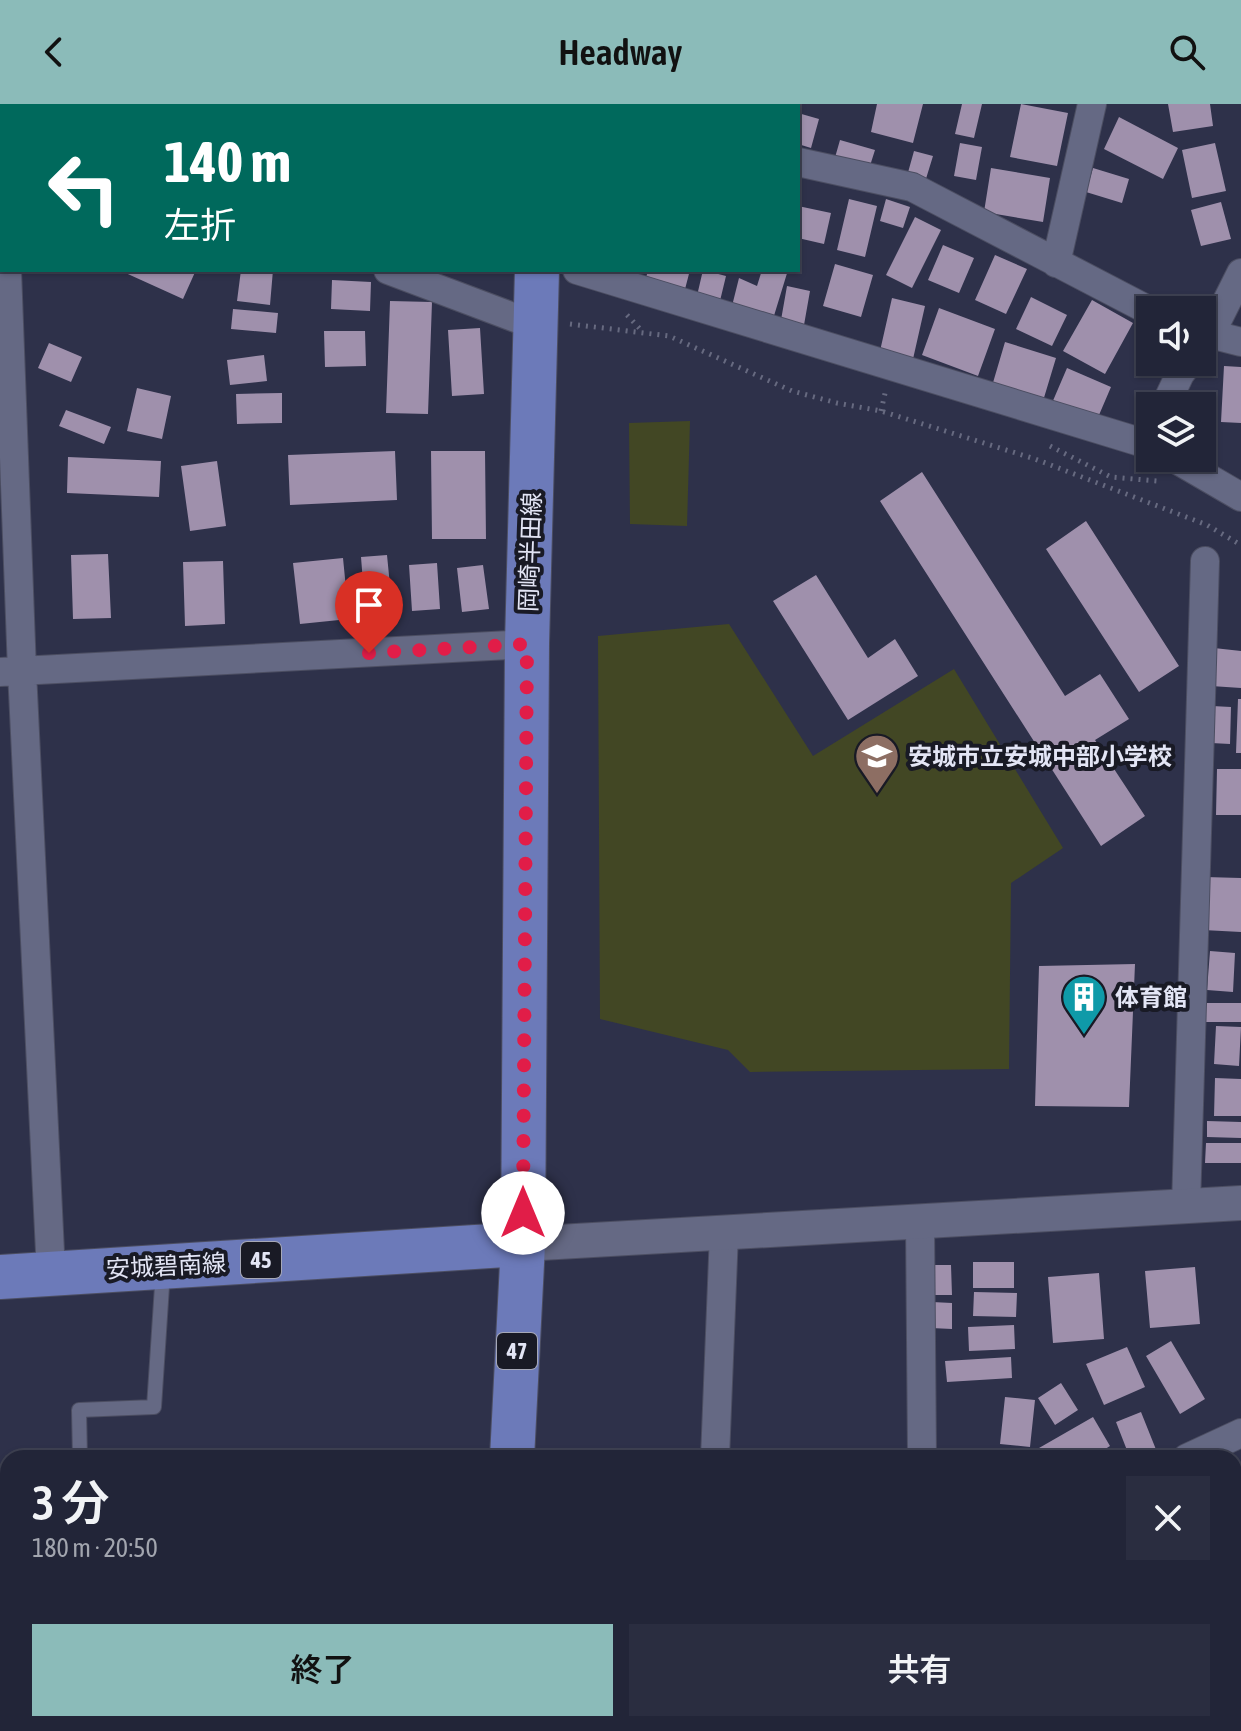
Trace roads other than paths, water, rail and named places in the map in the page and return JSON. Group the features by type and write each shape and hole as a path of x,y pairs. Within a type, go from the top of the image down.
{"main road":[{"name":"岡崎半田線","path":"512,1450 523,1244 527,644 550,325 537,272"},
{"name":"安城碧南線","path":"0,1277 523,1244"}],"street":[{"path":"1056,263 1092,104"},
{"path":"800,162 912,187 1136,304"},
{"path":"7,272 11,671 51,1273"},
{"path":"394,272 550,325"},
{"path":"584,272 1136,438"},
{"path":"1216,318 1241,273"},
{"path":"1216,339 1241,342"},
{"path":"1198,472 1241,497"},
{"path":"1186,1207 1205,561"},
{"path":"11,671 527,644"},
{"path":"523,1244 1241,1203"},
{"path":"920,1222 922,1450"},
{"path":"715,1450 724,1233"},
{"path":"1204,1450 1241,1433"}],"lane":[{"path":"80,1450 79,1410 154,1407 164,1266"}],"place":[{"name":"安城市立安城中部小学校","path":"877,795"},
{"name":"体育館","path":"1084,1036"}]}
